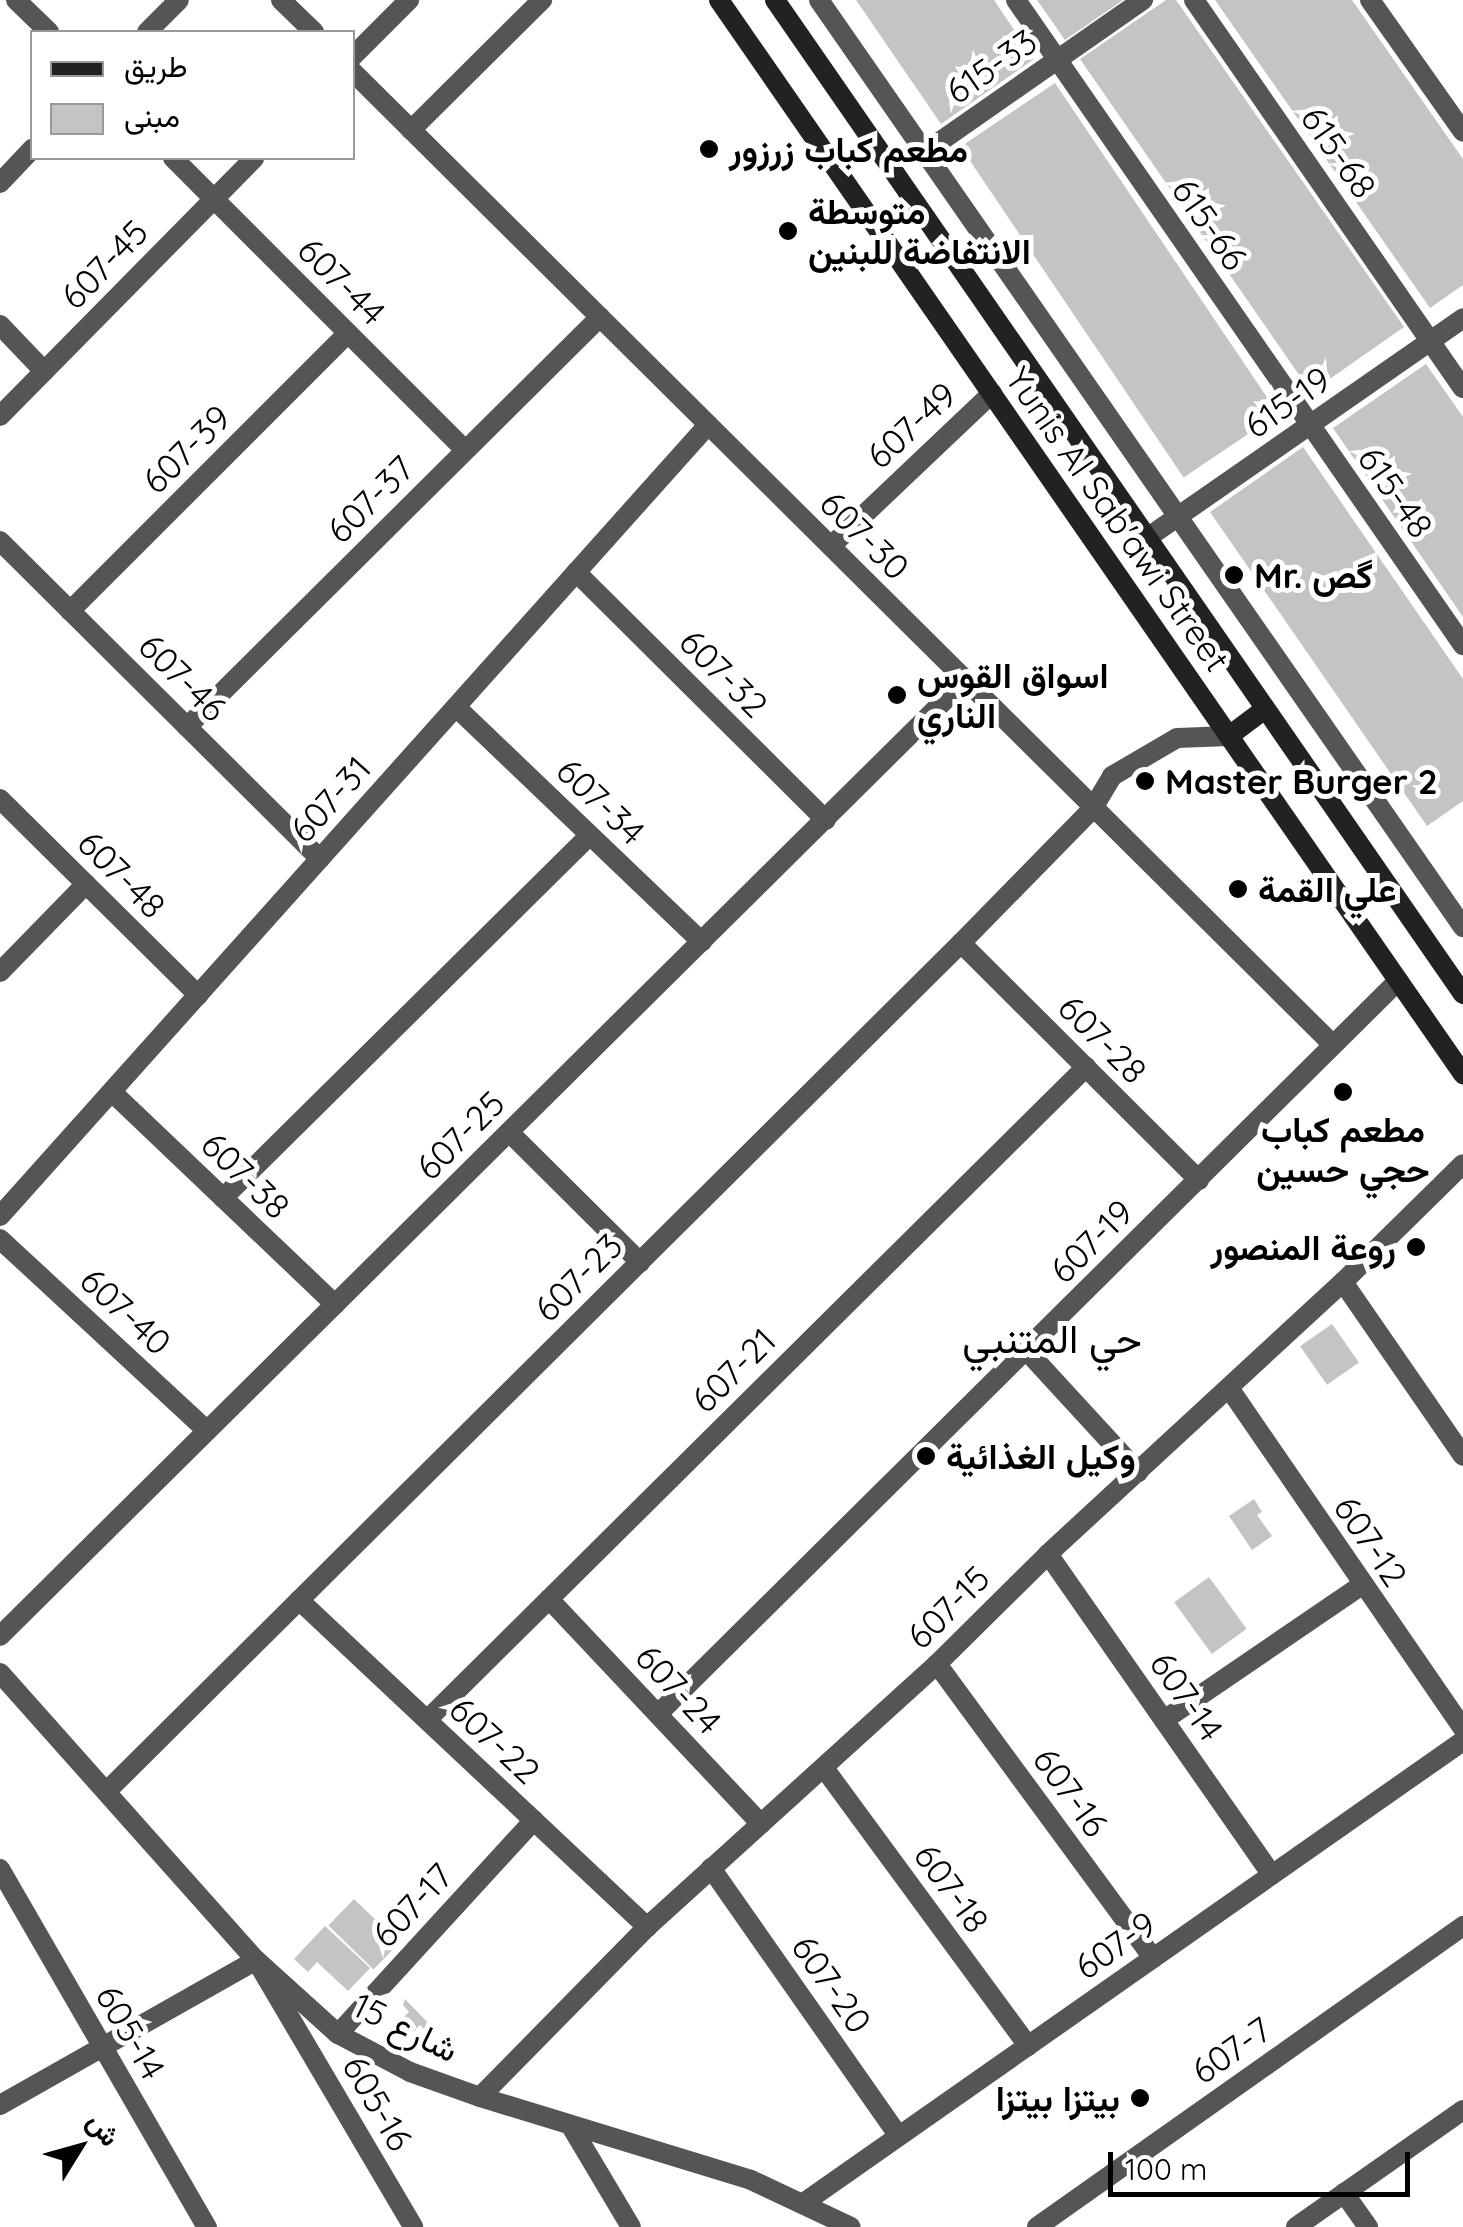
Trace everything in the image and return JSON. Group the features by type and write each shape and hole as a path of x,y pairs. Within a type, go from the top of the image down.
{"main road":[{"name":"Yunis Al Sab'awi Street","path":"720,0 1463,1074"},
{"name":"Yunis Al Sab'awi Street","path":"775,0 1463,994"},
{"path":"1229,736 1266,709"}],"street":[{"path":"16,0 46,30"},
{"path":"149,30 180,0"},
{"path":"281,0 312,30"},
{"path":"355,54 408,0"},
{"path":"412,130 542,0"},
{"path":"819,0 1463,927"},
{"name":"615-66","path":"1016,0 1310,425"},
{"name":"615-33","path":"924,152 1143,0"},
{"name":"615-68","path":"1194,0 1463,388"},
{"path":"1370,0 1463,132"},
{"name":"607-30","path":"355,74 1332,1044"},
{"path":"0,182 30,151"},
{"name":"607-44","path":"175,160 465,450"},
{"name":"607-45","path":"0,416 252,160"},
{"name":"607-37","path":"187,727 600,317"},
{"name":"615-19","path":"1147,538 1463,318"},
{"path":"0,325 44,370"},
{"name":"607-39","path":"70,611 348,332"},
{"name":"607-49","path":"830,546 992,393"},
{"name":"607-31","path":"0,1216 708,424"},
{"name":"615-48","path":"1310,425 1463,645"},
{"name":"607-46","path":"0,541 320,859"},
{"name":"607-32","path":"576,572 826,820"},
{"name":"607-25","path":"0,1636 966,680"},
{"name":"607-34","path":"456,707 702,942"},
{"name":"607-23","path":"108,1790 961,943 1093,808 1104,784 1161,744 1176,738 1229,736"},
{"name":"607-48","path":"0,799 198,995"},
{"path":"222,1198 589,836"},
{"path":"0,972 86,884"},
{"name":"607-28","path":"961,943 1199,1180"},
{"name":"607-19","path":"658,1714 1398,981"},
{"name":"607-21","path":"427,1720 1086,1067"},
{"name":"607-38","path":"112,1092 336,1304"},
{"path":"508,1132 640,1262"},
{"name":"607-15","path":"480,2097 647,1926 937,1664 1048,1554 1343,1282 1463,1164"},
{"name":"607-40","path":"0,1239 207,1431"},
{"path":"1343,1282 1463,1456"},
{"path":"1026,1350 1138,1472"},
{"name":"607-12","path":"1229,1388 1463,1728"},
{"name":"607-14","path":"1048,1554 1272,1875"},
{"path":"1164,1720 1362,1586"},
{"name":"607-24","path":"548,1599 761,1824"},
{"name":"607-22","path":"300,1600 647,1926"},
{"name":"607-16","path":"937,1664 1153,1958"},
{"name":"شارع 15","path":"0,1673 256,1960 338,2034 410,2072 572,2128 698,2162 805,2202 851,2227"},
{"name":"607-9","path":"805,2202 1463,1742"},
{"name":"607-18","path":"824,1768 1028,2046"},
{"name":"607-17","path":"338,2034 534,1820"},
{"name":"607-20","path":"711,1868 899,2136"},
{"name":"605-14","path":"0,1870 208,2227"},
{"name":"607-7","path":"1037,2227 1463,1926"},
{"path":"0,2105 256,1960"},
{"name":"605-16","path":"256,1960 413,2227"},
{"path":"1296,2227 1463,2110"},
{"path":"572,2128 631,2227"},
{"path":"1344,2193 1368,2227"}],"building":[{"path":"856,0 994,0 1034,59 941,124"},
{"path":"1037,0 1123,0 1065,40"},
{"path":"1166,0 1176,0 1404,327 1311,392 1080,59"},
{"path":"1215,0 1352,0 1463,159 1463,285 1430,308"},
{"path":"1055,83 1278,414 1184,478 960,147"},
{"path":"1426,364 1463,417 1463,617 1333,428"},
{"path":"1303,447 1463,679 1463,801 1427,826 1210,512"},
{"path":"1332,1324 1359,1363 1327,1385 1300,1346"},
{"path":"1254,1499 1262,1512 1257,1515 1272,1536 1252,1550 1229,1516"},
{"path":"1209,1577 1247,1629 1212,1654 1174,1602"},
{"path":"354,1899 399,1943 374,1969 328,1926"},
{"path":"325,1926 370,1968 348,1991 317,1962 308,1972 294,1959"},
{"path":"405,1999 433,2028 428,2033 420,2025 408,2037 396,2024 409,2012 403,2005"}],"place":[{"name":"مطعم كباب زرزور","path":"709,149"},
{"name":"متوسطة الانتفاضة للبنين","path":"788,231"},
{"name":"Mr. گص","path":"1234,575"},
{"name":"اسواق القوس الناري","path":"897,695"},
{"name":"Master Burger 2","path":"1145,781"},
{"name":"علي القمة","path":"1238,889"},
{"name":"مطعم كباب حجي حسين","path":"1343,1092"},
{"name":"روعة المنصور","path":"1416,1247"},
{"name":"وكيل الغذائية","path":"926,1456"},
{"name":"بيتزا بيتزا","path":"1140,2098"}],"district":[{"name":"حي المتنبي","path":"1052,1338"}]}
